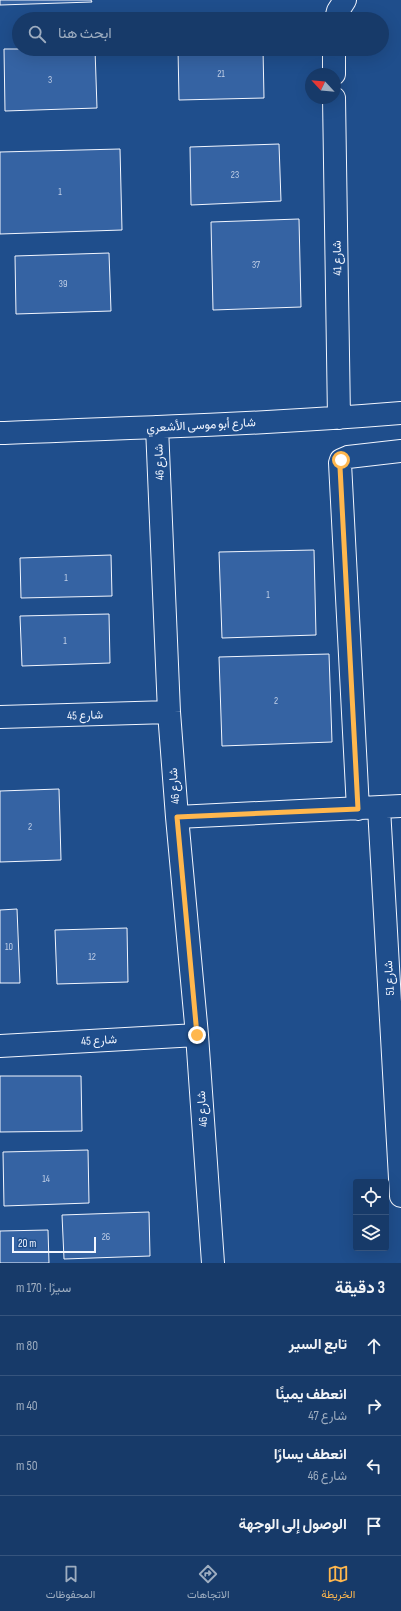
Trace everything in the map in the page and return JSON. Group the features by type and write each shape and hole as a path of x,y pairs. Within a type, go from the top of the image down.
{"street":[{"path":"338,12 345,0"},
{"path":"334,56 334,68"},
{"name":"شارع 41","path":"334,104 339,418"},
{"name":"شارع أبو موسى الأشعري","path":"0,432 157,427 339,418 401,413"},
{"name":"شارع 46","path":"157,427 169,712 197,1035 213,1263"},
{"name":"شارع 51","path":"401,451 348,456 341,460 340,463 401,1196"},
{"name":"شارع 45","path":"0,717 169,712"},
{"path":"177,817 401,806"},
{"name":"شارع 45","path":"0,1046 197,1035"}],"building":[{"path":"0,0 91,0 92,2 0,5"},
{"path":"4,49 12,49 12,56 95,56 97,108 5,111"},
{"path":"178,56 263,56 264,98 179,100"},
{"path":"279,144 281,201 191,205 190,147"},
{"path":"120,149 122,230 0,234 0,152"},
{"path":"299,219 301,307 213,310 211,222"},
{"path":"109,253 111,311 16,314 15,256"},
{"path":"314,550 316,635 222,638 219,552"},
{"path":"111,555 112,596 21,598 20,558"},
{"path":"109,614 110,663 22,666 20,616"},
{"path":"329,654 332,742 222,746 219,657"},
{"path":"59,789 61,860 0,862 0,791"},
{"path":"17,909 20,983 0,983 0,910"},
{"path":"127,928 128,982 57,984 55,930"},
{"path":"0,1076 81,1076 82,1131 0,1132"},
{"path":"88,1150 89,1203 4,1206 3,1152"},
{"path":"149,1212 150,1256 64,1259 62,1215"},
{"path":"48,1230 49,1263 0,1263 0,1231"}],"route":[{"path":"197,1035 177,817 358,809 340,467 341,460"}]}
